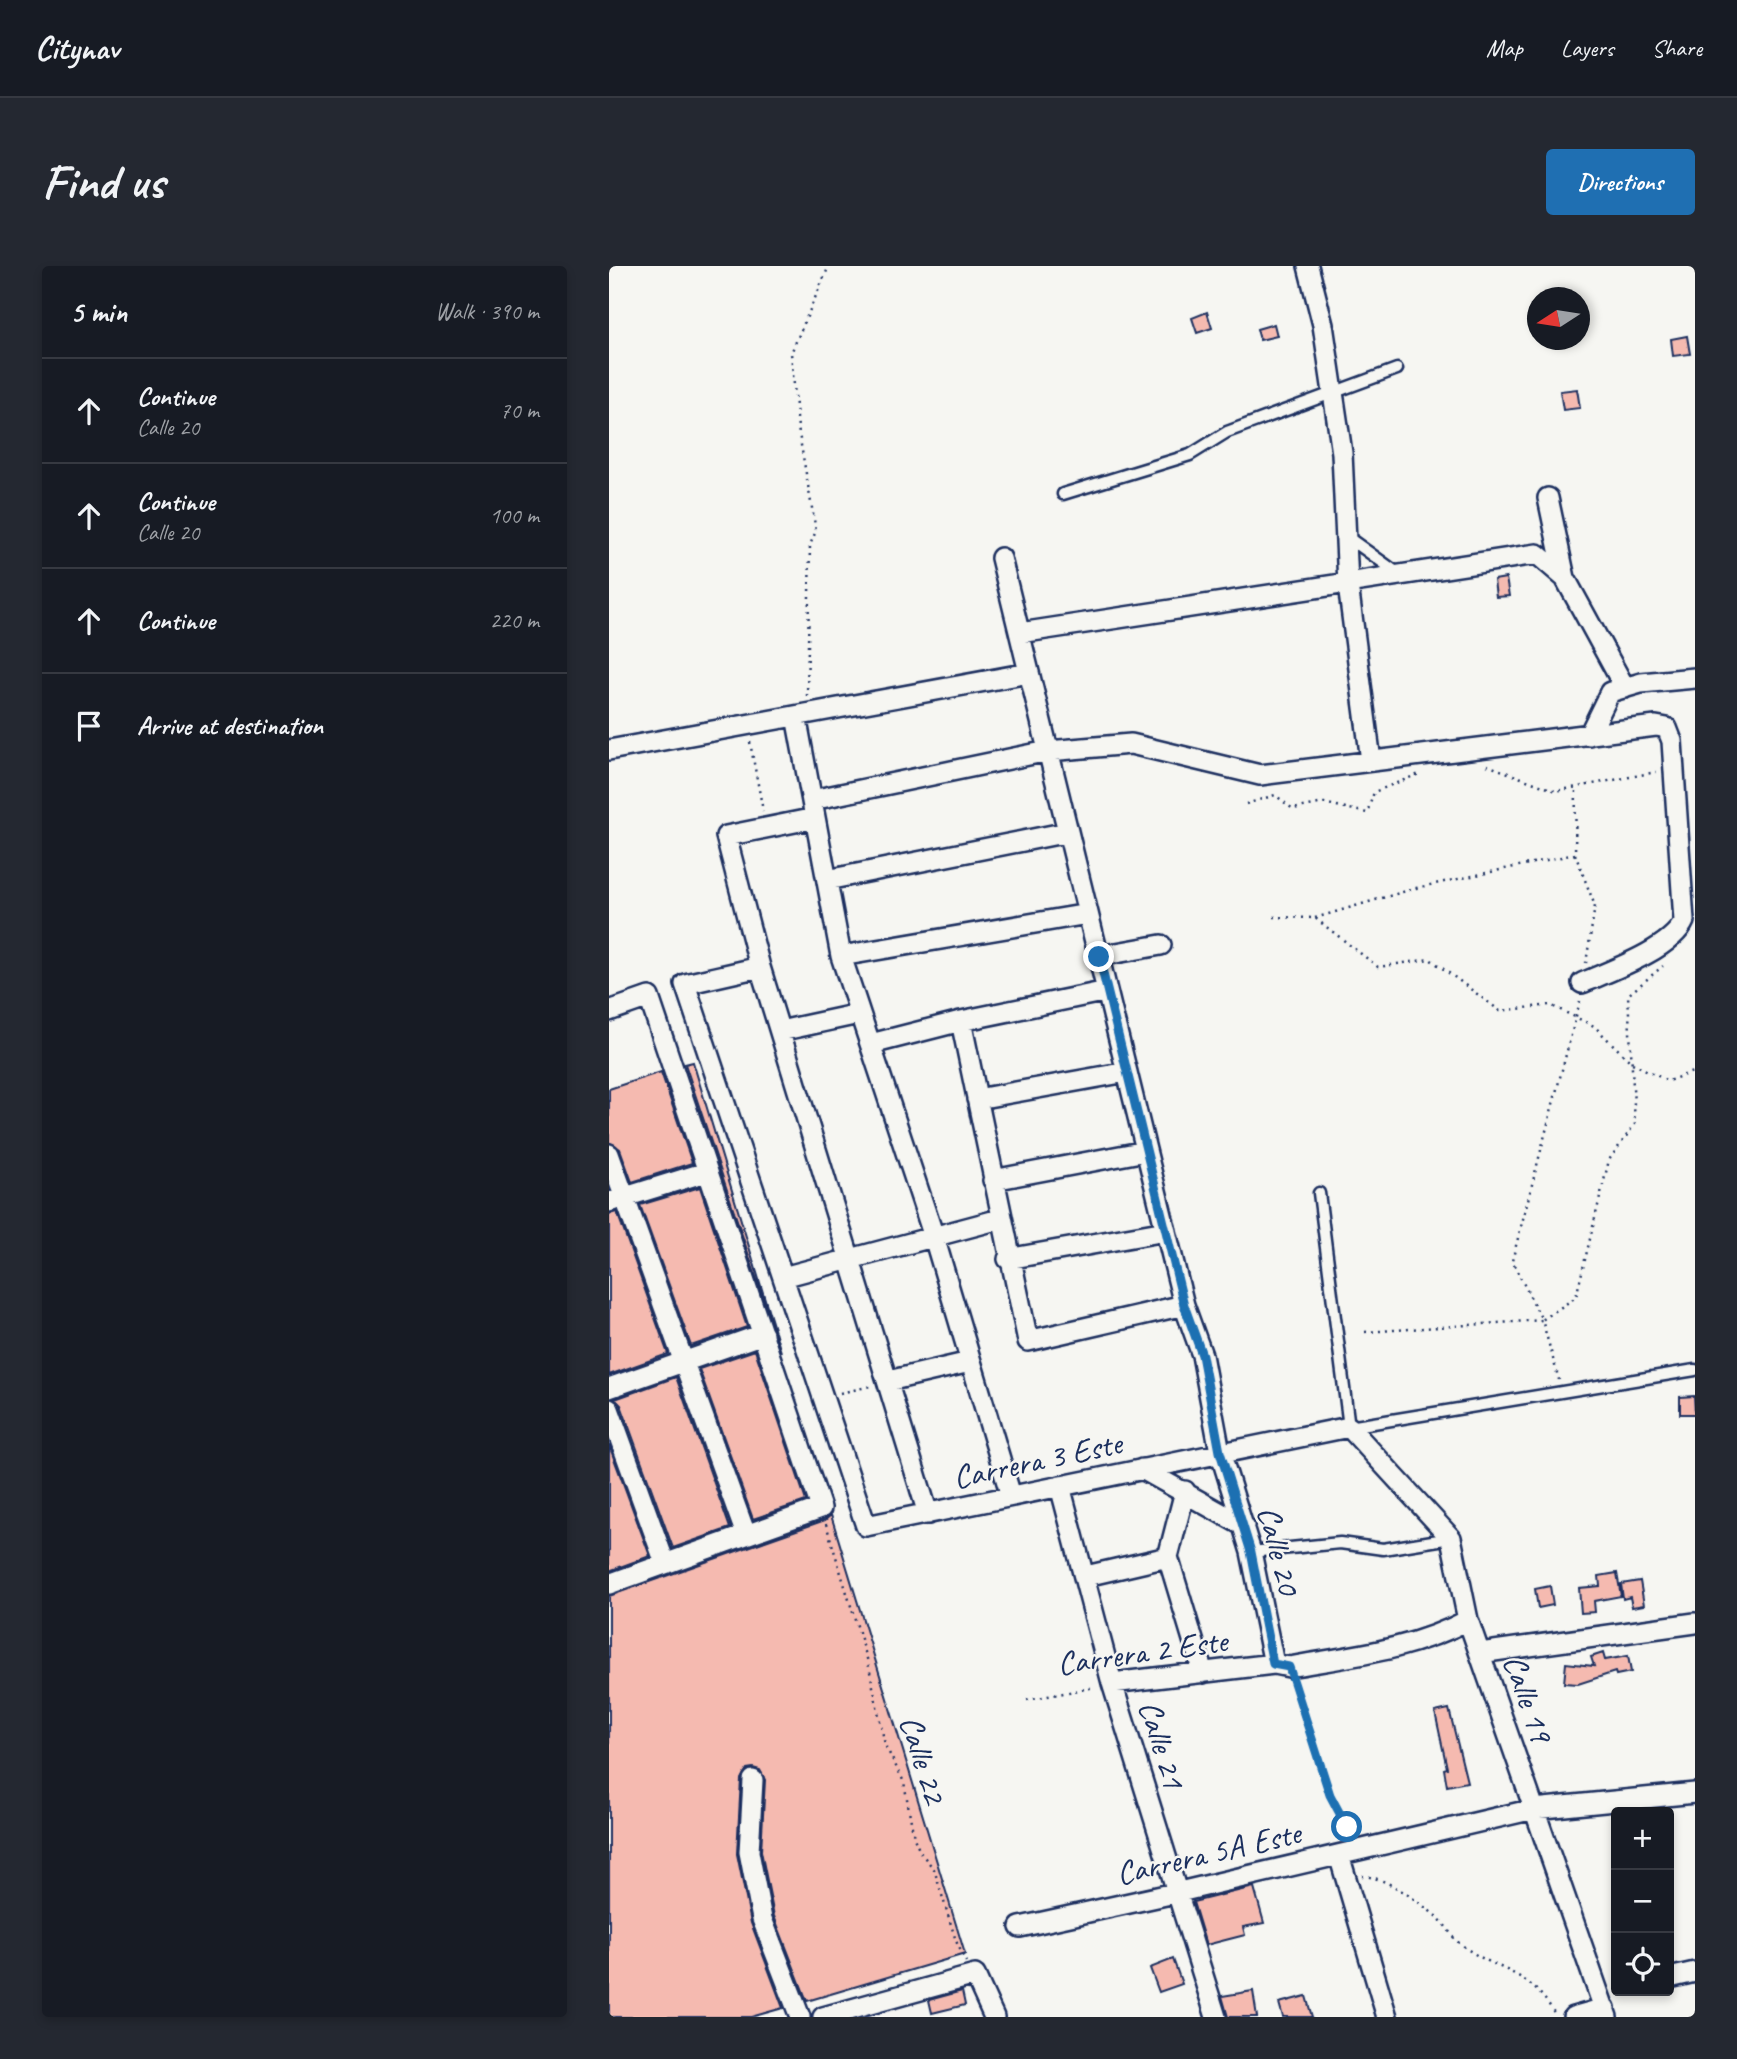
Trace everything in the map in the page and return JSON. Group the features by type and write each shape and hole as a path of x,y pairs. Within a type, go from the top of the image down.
{"street":[{"path":"1308,266 1323,325 1342,453 1348,585 1371,761"},
{"path":"1548,498 1565,578 1625,688"},
{"path":"1020,633 1537,554 1565,578"},
{"name":"Calle 20","path":"1001,558 1184,1305 1202,1355 1220,1452 1244,1526 1281,1666"},
{"path":"609,750 1029,673"},
{"path":"1589,735 1610,692 1641,683 1695,678"},
{"path":"801,715 813,809 841,956 934,1237 1011,1496"},
{"path":"928,1514 760,967 726,836 766,828 813,809 1048,751 1131,744 1260,775 1656,726 1667,728 1672,741 1684,921 1680,930 1636,960 1582,983"},
{"path":"827,880 1068,832"},
{"path":"841,956 1088,914"},
{"path":"1099,957 1161,944"},
{"path":"760,967 685,984 822,1398"},
{"path":"871,1044 961,1021 1107,991"},
{"path":"609,1012 649,997 821,1508 609,1584"},
{"path":"780,1031 859,1014"},
{"path":"961,1021 1008,1259 1028,1341 1184,1305"},
{"path":"977,1099 1127,1072"},
{"path":"993,1180 1146,1151"},
{"path":"609,1154 617,1199 684,1362 746,1535"},
{"path":"617,1199 706,1172"},
{"path":"783,1277 1000,1219"},
{"path":"1008,1259 1166,1231"},
{"path":"609,1388 763,1334"},
{"path":"888,1381 970,1362"},
{"name":"Carrera 3 Este","path":"822,1398 866,1526 1349,1427"},
{"path":"609,1409 665,1563"},
{"path":"1349,1427 1451,1538"},
{"path":"1142,1469 1244,1526"},
{"name":"Calle 21","path":"1060,1486 1086,1576 1112,1683 1175,1894 1216,2017"},
{"path":"1185,1491 1168,1558 1203,1673"},
{"name":"Calle 19","path":"1451,1538 1468,1619 1534,1809 1607,2002"},
{"path":"1086,1576 1168,1558"},
{"name":"Carrera 2 Este","path":"1112,1683 1281,1666 1411,1646 1468,1619"},
{"path":"1480,1653 1695,1623"},
{"path":"753,1780 749,1852 762,1919 800,2017"},
{"name":"Carrera 5A Este","path":"1020,1927 1175,1894 1534,1809 1695,1793"},
{"path":"1344,1854 1345,1875 1387,2017"},
{"path":"1674,1977 1695,1972"},
{"path":"823,2017 975,1975 994,2017"},
{"path":"1573,2017 1607,2002"}],"lane":[{"path":"1063,494 1190,455 1227,432 1397,369"},
{"path":"1346,536 1403,576"},
{"path":"1319,1193 1349,1427 1563,1394 1695,1370"},
{"path":"1251,1552 1341,1543 1383,1549 1451,1538"}],"path":[{"path":"801,715 810,672 810,545 816,531 798,428 791,353 829,266"},
{"path":"747,725 766,828"},
{"path":"1487,765 1556,791 1673,769"},
{"path":"1246,804 1275,795 1293,809 1324,803 1367,813 1374,792 1425,772"},
{"path":"1563,1394 1542,1320 1512,1261 1541,1143 1577,1018 1595,906 1575,854 1576,787"},
{"path":"1274,917 1315,918 1416,888 1575,854"},
{"path":"1315,918 1378,968 1430,959 1500,1012 1550,1005 1594,1026 1632,1063 1668,1081 1695,1072"},
{"path":"1365,1332 1542,1320 1576,1297 1609,1160 1635,1124 1628,995 1666,963"},
{"path":"822,1398 888,1381"},
{"name":"Calle 22","path":"821,1508 868,1662 885,1745 904,1782 914,1838 920,1852 935,1869 956,1941 975,1975"},
{"path":"1281,1666 1330,1795 1347,1827 1344,1854"},
{"name":"Carrera 2 Este","path":"1027,1700 1112,1683"},
{"path":"1345,1875 1371,1876 1439,1918 1457,1942 1507,1968 1543,1993 1556,2017"}],"building":[{"path":"1207,312 1212,328 1197,333 1192,318"},
{"path":"1274,324 1277,336 1260,340 1257,329"},
{"path":"1687,336 1690,354 1673,356 1671,339"},
{"path":"1577,389 1580,408 1563,410 1560,391"},
{"path":"1506,578 1509,596 1496,597 1494,580"},
{"path":"693,1062 781,1352 685,1064"},
{"path":"661,1072 692,1163 632,1182 620,1149 609,1142 609,1089"},
{"path":"700,1187 747,1327 691,1346 640,1205"},
{"path":"617,1212 668,1354 609,1375 609,1214"},
{"path":"755,1350 806,1501 753,1519 699,1369"},
{"path":"676,1377 730,1528 673,1548 621,1405 615,1399"},
{"path":"1694,1396 1695,1414 1680,1414 1680,1397"},
{"path":"609,1445 650,1556 609,1571"},
{"path":"831,1515 965,1954 807,2001 774,1916 761,1851 765,1780 760,1770 747,1769 741,1779 737,1854 751,1923 783,2008 751,2017 609,2017 609,1596 825,1520"},
{"path":"1617,1573 1621,1596 1594,1601 1595,1612 1581,1613 1579,1588 1600,1586 1599,1576"},
{"path":"1640,1581 1644,1605 1632,1607 1630,1597 1623,1599 1621,1584"},
{"path":"1550,1586 1553,1605 1538,1608 1535,1589"},
{"path":"1603,1653 1605,1660 1628,1656 1631,1672 1616,1675 1615,1672 1578,1684 1564,1683 1566,1663 1594,1666 1591,1657"},
{"path":"1449,1709 1467,1782 1447,1786 1444,1769 1447,1768 1435,1712"},
{"path":"1254,1887 1264,1923 1243,1927 1245,1935 1206,1945 1193,1902"},
{"path":"1173,1959 1182,1984 1159,1992 1150,1968"},
{"path":"962,1991 965,2005 932,2013 929,2000"},
{"path":"1253,1991 1257,2017 1228,2017 1222,1996"},
{"path":"1306,1996 1312,2017 1283,2017 1279,2003"}],"route":[{"path":"1099,957 1184,1305 1202,1355 1220,1452 1251,1552 1273,1664 1289,1667 1330,1795 1347,1827"}]}
